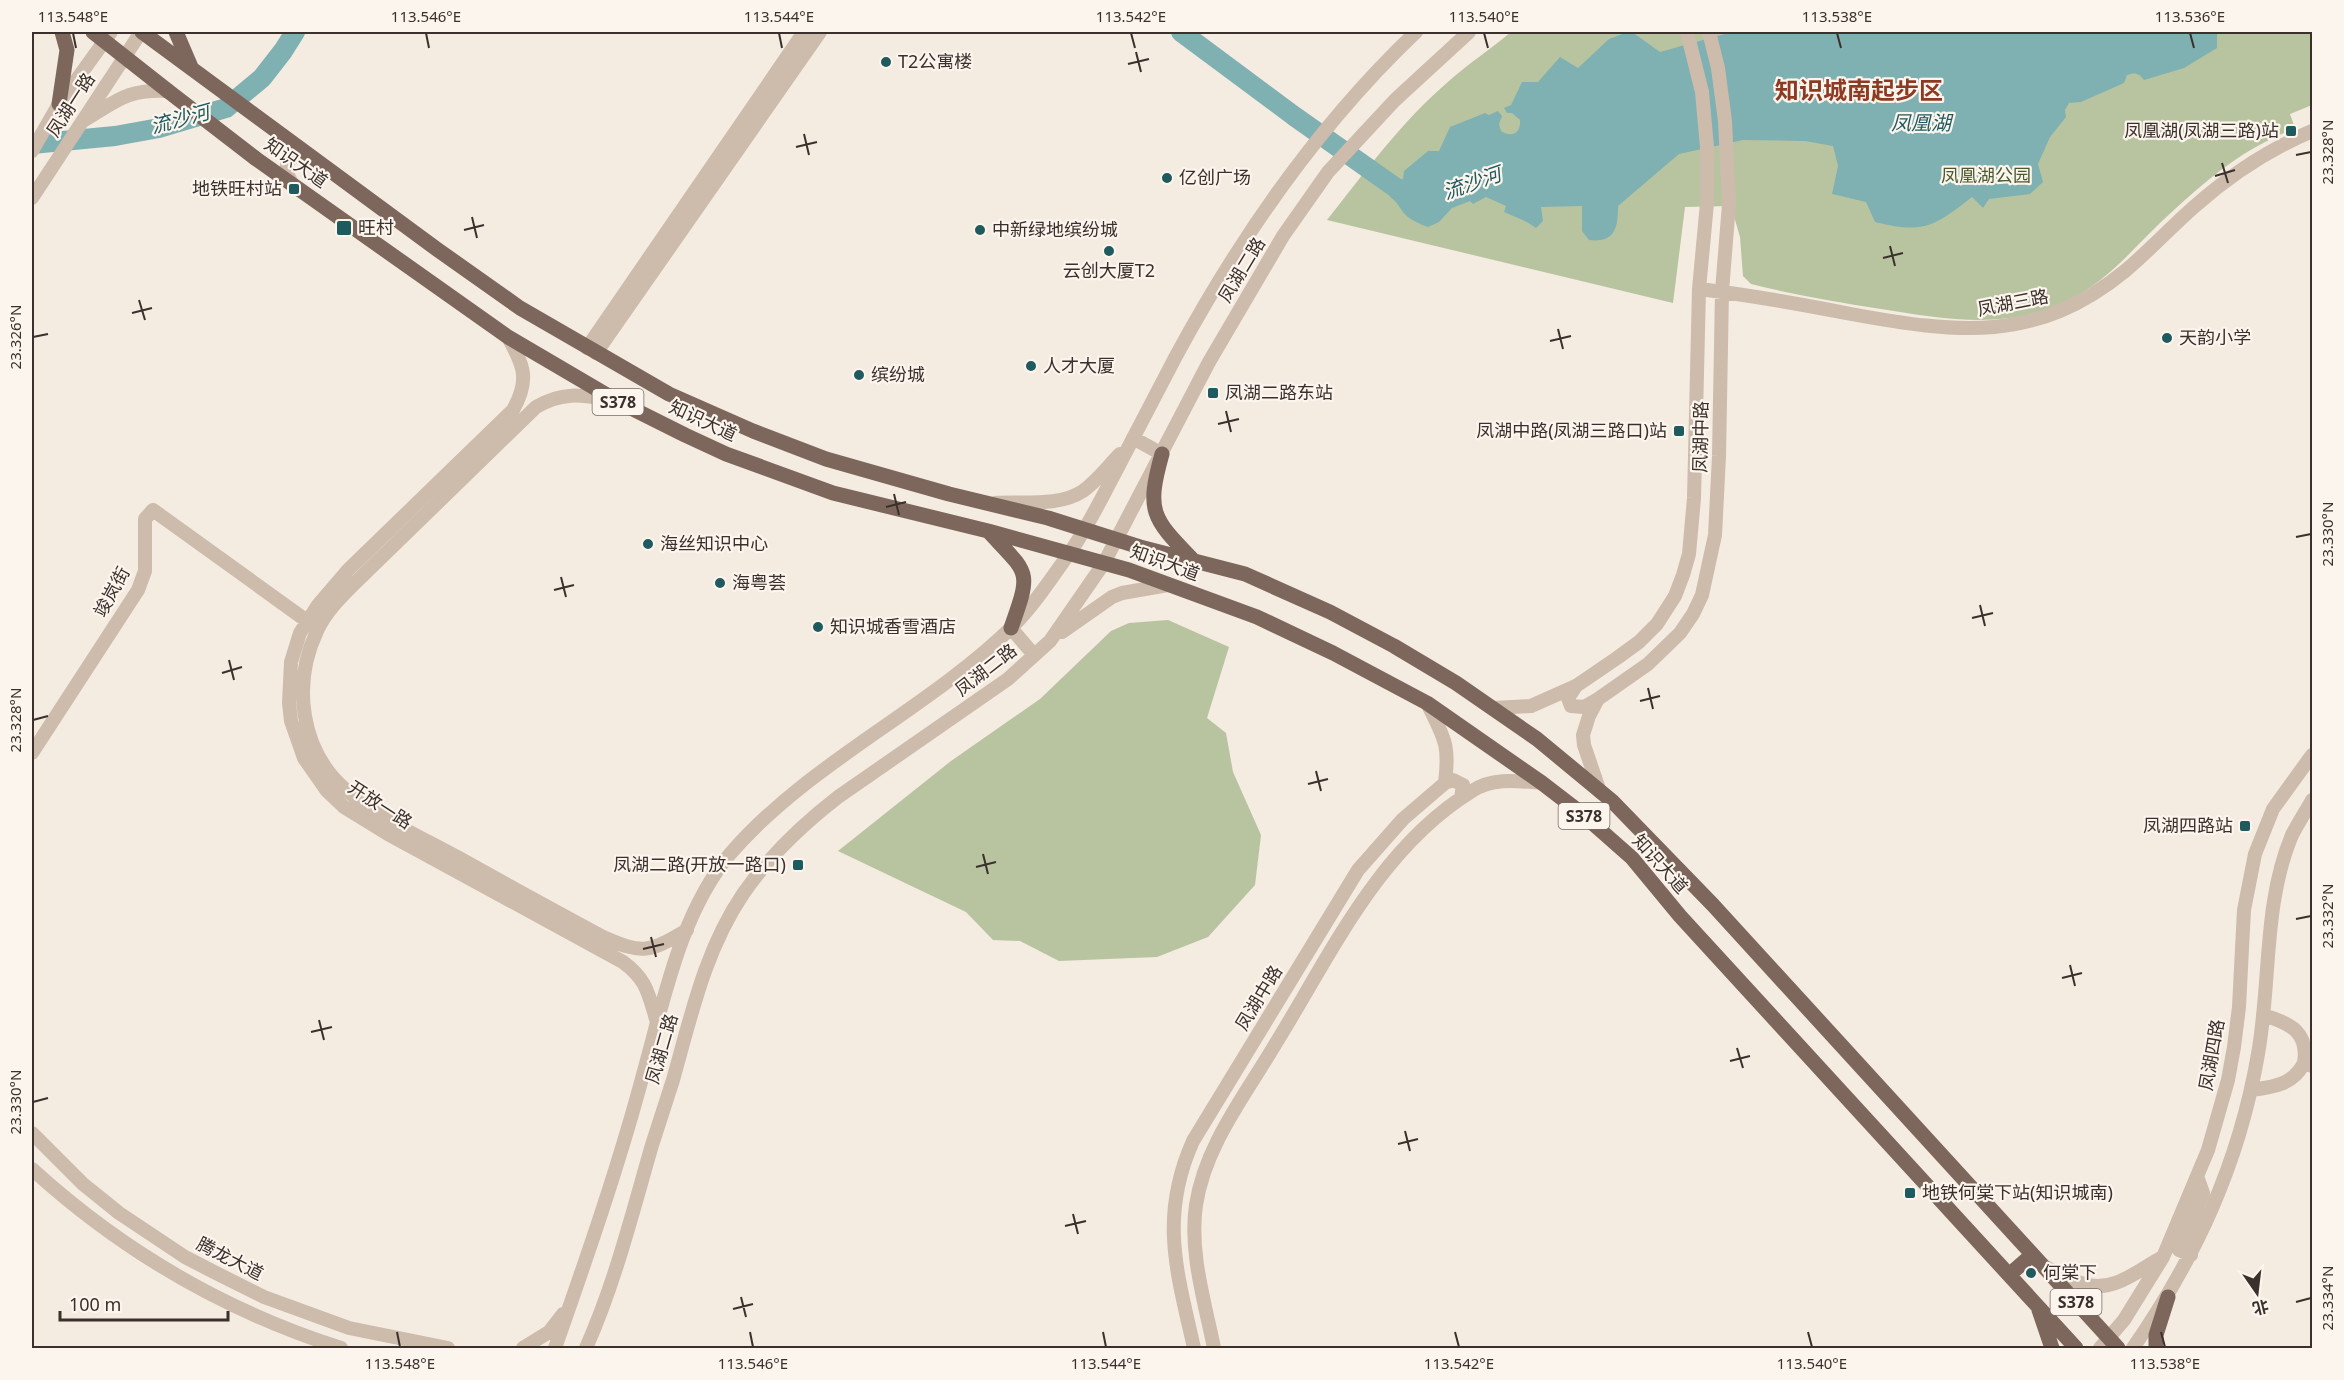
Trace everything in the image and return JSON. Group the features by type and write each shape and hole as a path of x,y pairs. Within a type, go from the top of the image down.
{"main road":[{"path":"59,104 67,50 62,32"},
{"name":"知识大道","path":"142,32 520,308 669,394 763,435 826,459 1245,574 1330,612 1394,646 1493,708 1537,740 1600,792 1713,905 1998,1215 2110,1345"},
{"path":"176,32 195,70"},
{"name":"知识大道","path":"102,34 124,56 255,158 463,307 508,337 617,401 726,454 833,493 988,531 1104,563 1257,617 1333,652 1427,703 1542,783 1581,813 1632,858 1680,916 2076,1348"},
{"path":"1162,454 1153,485 1153,502 1163,527 1192,560"},
{"path":"988,531 1019,563 1024,573 1023,595 1011,628"},
{"path":"2009,1275 2038,1260"},
{"path":"2156,1348 2156,1335 2168,1297"},
{"path":"2037,1305 2052,1348"}],"street":[{"name":"凤湖一路","path":"32,198 142,32"},
{"path":"592,350 804,32"},
{"path":"592,350 820,32"},
{"name":"凤湖二路","path":"555,1348 585,1264 645,1070 657,1019 687,930 710,879 731,853 775,810 932,693 1011,628 1027,611 1085,529 1219,281 1258,218 1304,154 1341,110 1366,81 1416,32"},
{"name":"凤湖二路","path":"586,1348 602,1313 708,962 743,895 789,838 811,818 1008,679 1050,640 1104,563 1246,296 1283,236 1328,172 1404,92 1460,37 1469,32"},
{"name":"凤湖中路","path":"1493,708 1531,706 1576,686 1639,642 1657,624 1675,596 1689,554 1694,498 1699,289 1707,203 1706,121 1698,71 1687,32"},
{"name":"凤湖中路","path":"1598,699 1648,664 1680,633 1693,614 1707,578 1715,535 1722,291 1729,204 1725,121 1718,68 1709,32"},
{"name":"凤湖一路","path":"32,151 102,34"},
{"path":"81,122 127,94 139,91 168,91"},
{"name":"凤湖三路","path":"1699,289 1939,328 1974,329 2032,321 2079,303 2100,290 2126,270 2210,193 2268,153 2313,131"},
{"path":"292,183 286,171 288,160 300,154 312,158"},
{"name":"开放一路","path":"508,337 519,356 524,375 520,398 513,410 348,570 300,633 291,662 289,703 297,741 304,758 327,791 344,807 623,962 640,976 646,985 657,1019"},
{"name":"开放一路","path":"617,401 586,395 561,395 536,407 353,585 330,610 317,630 308,652 304,673 305,719 312,742 322,762 344,789 381,816 603,938 627,948 658,947 687,930"},
{"path":"986,503 1044,502 1078,494 1097,479 1133,438 1162,454"},
{"name":"竣岚街","path":"32,753 138,590 145,571 145,519 153,510 308,621"},
{"path":"1050,640 1122,592 1168,585"},
{"path":"1011,628 1034,655"},
{"path":"1576,686 1568,698 1571,706 1584,707 1598,699"},
{"path":"1598,699 1583,735 1587,758 1600,792"},
{"path":"1427,703 1447,747 1445,783 1453,780 1463,785 1461,798"},
{"name":"凤湖四路","path":"2110,1345 2163,1257 2208,1150 2228,1080 2239,1007 2244,910 2255,854 2273,809 2313,755"},
{"path":"1214,1348 1198,1269 1196,1206 1207,1164 1230,1118 1366,896 1400,852 1438,816 1473,790 1506,780 1542,783"},
{"name":"凤湖中路","path":"1194,1348 1178,1275 1172,1228 1178,1180 1193,1141 1358,870 1403,819 1445,783"},
{"path":"2133,1348 2168,1297 2190,1255 2211,1212 2233,1156 2251,1090 2264,1015 2267,961 2278,885 2292,835 2313,800"},
{"path":"2251,1090 2284,1084 2308,1064 2299,1034 2284,1022 2264,1015"},
{"name":"腾龙大道","path":"32,1133 92,1191 119,1213 185,1257 264,1297 349,1328 419,1345 448,1348"},
{"path":"32,1169 89,1219 165,1270 201,1291 279,1327 341,1348"},
{"path":"2190,1255 2179,1250 2203,1193 2197,1176"},
{"path":"2038,1260 2082,1284 2097,1287 2124,1280 2163,1257"},
{"path":"523,1348 549,1332 571,1303"},
{"path":"597,1348 602,1313"}],"green space":[{"name":"凤凰湖公园","path":"1511,32 2312,32 2312,105 2290,114 2295,128 2244,154 2203,184 2127,257 2083,292 2056,306 2029,315 2001,319 1972,320 1912,314 1783,292 1751,284 1743,276 1740,237 1731,206 1685,207 1673,303 1327,220 1415,113 1457,74"},
{"path":"1168,620 1229,647 1207,718 1226,733 1233,772 1261,835 1255,885 1208,937 1157,957 1059,961 1020,941 993,940 966,912 838,851 951,761 1040,699 1111,631 1129,623"}],"water":[{"name":"凤凰湖","path":"1632,32 1660,52 1732,32 2217,32 2217,48 2184,68 2144,80 2137,74 2130,74 2127,75 2124,83 2081,102 2069,103 2065,110 2066,117 2050,137 2038,164 2043,182 2030,194 1989,199 1983,208 1972,197 1937,221 1917,227 1891,226 1875,222 1866,202 1832,194 1838,166 1833,146 1805,141 1743,140 1679,154 1618,206 1616,227 1610,236 1598,240 1589,240 1582,231 1582,206 1541,207 1543,221 1536,228 1504,212 1506,206 1486,197 1473,204 1470,201 1452,208 1439,222 1428,227 1408,217 1390,197 1403,179 1404,171 1428,151 1439,151 1450,127 1485,113 1489,115 1498,111 1502,116 1499,124 1501,131 1509,134 1515,133 1519,128 1520,120 1512,113 1507,113 1504,108 1511,105 1522,82 1538,82 1560,57 1578,68 1609,39"}],"waterway":[{"name":"流沙河","path":"32,144 115,136 159,128 226,108 262,78 295,32"},
{"name":"流沙河","path":"1181,32 1396,188 1421,193"}],"place":[{"name":"T2公寓楼","path":"886,62"},
{"name":"凤凰湖(凤湖三路)站","path":"2291,131"},
{"name":"亿创广场","path":"1167,178"},
{"name":"地铁旺村站","path":"294,189"},
{"name":"旺村","path":"344,228"},
{"name":"中新绿地缤纷城","path":"980,230"},
{"name":"云创大厦T2","path":"1109,251"},
{"name":"天韵小学","path":"2167,338"},
{"name":"人才大厦","path":"1031,366"},
{"name":"缤纷城","path":"859,375"},
{"name":"凤湖二路东站","path":"1213,393"},
{"name":"凤湖中路(凤湖三路口)站","path":"1679,431"},
{"name":"海丝知识中心","path":"648,544"},
{"name":"海粤荟","path":"720,583"},
{"name":"知识城香雪酒店","path":"818,627"},
{"name":"凤湖四路站","path":"2245,826"},
{"name":"凤湖二路(开放一路口)","path":"798,865"},
{"name":"地铁何棠下站(知识城南)","path":"1910,1193"},
{"name":"何棠下","path":"2031,1273"}],"district":[{"name":"知识城南起步区","path":"1859,91"}]}
